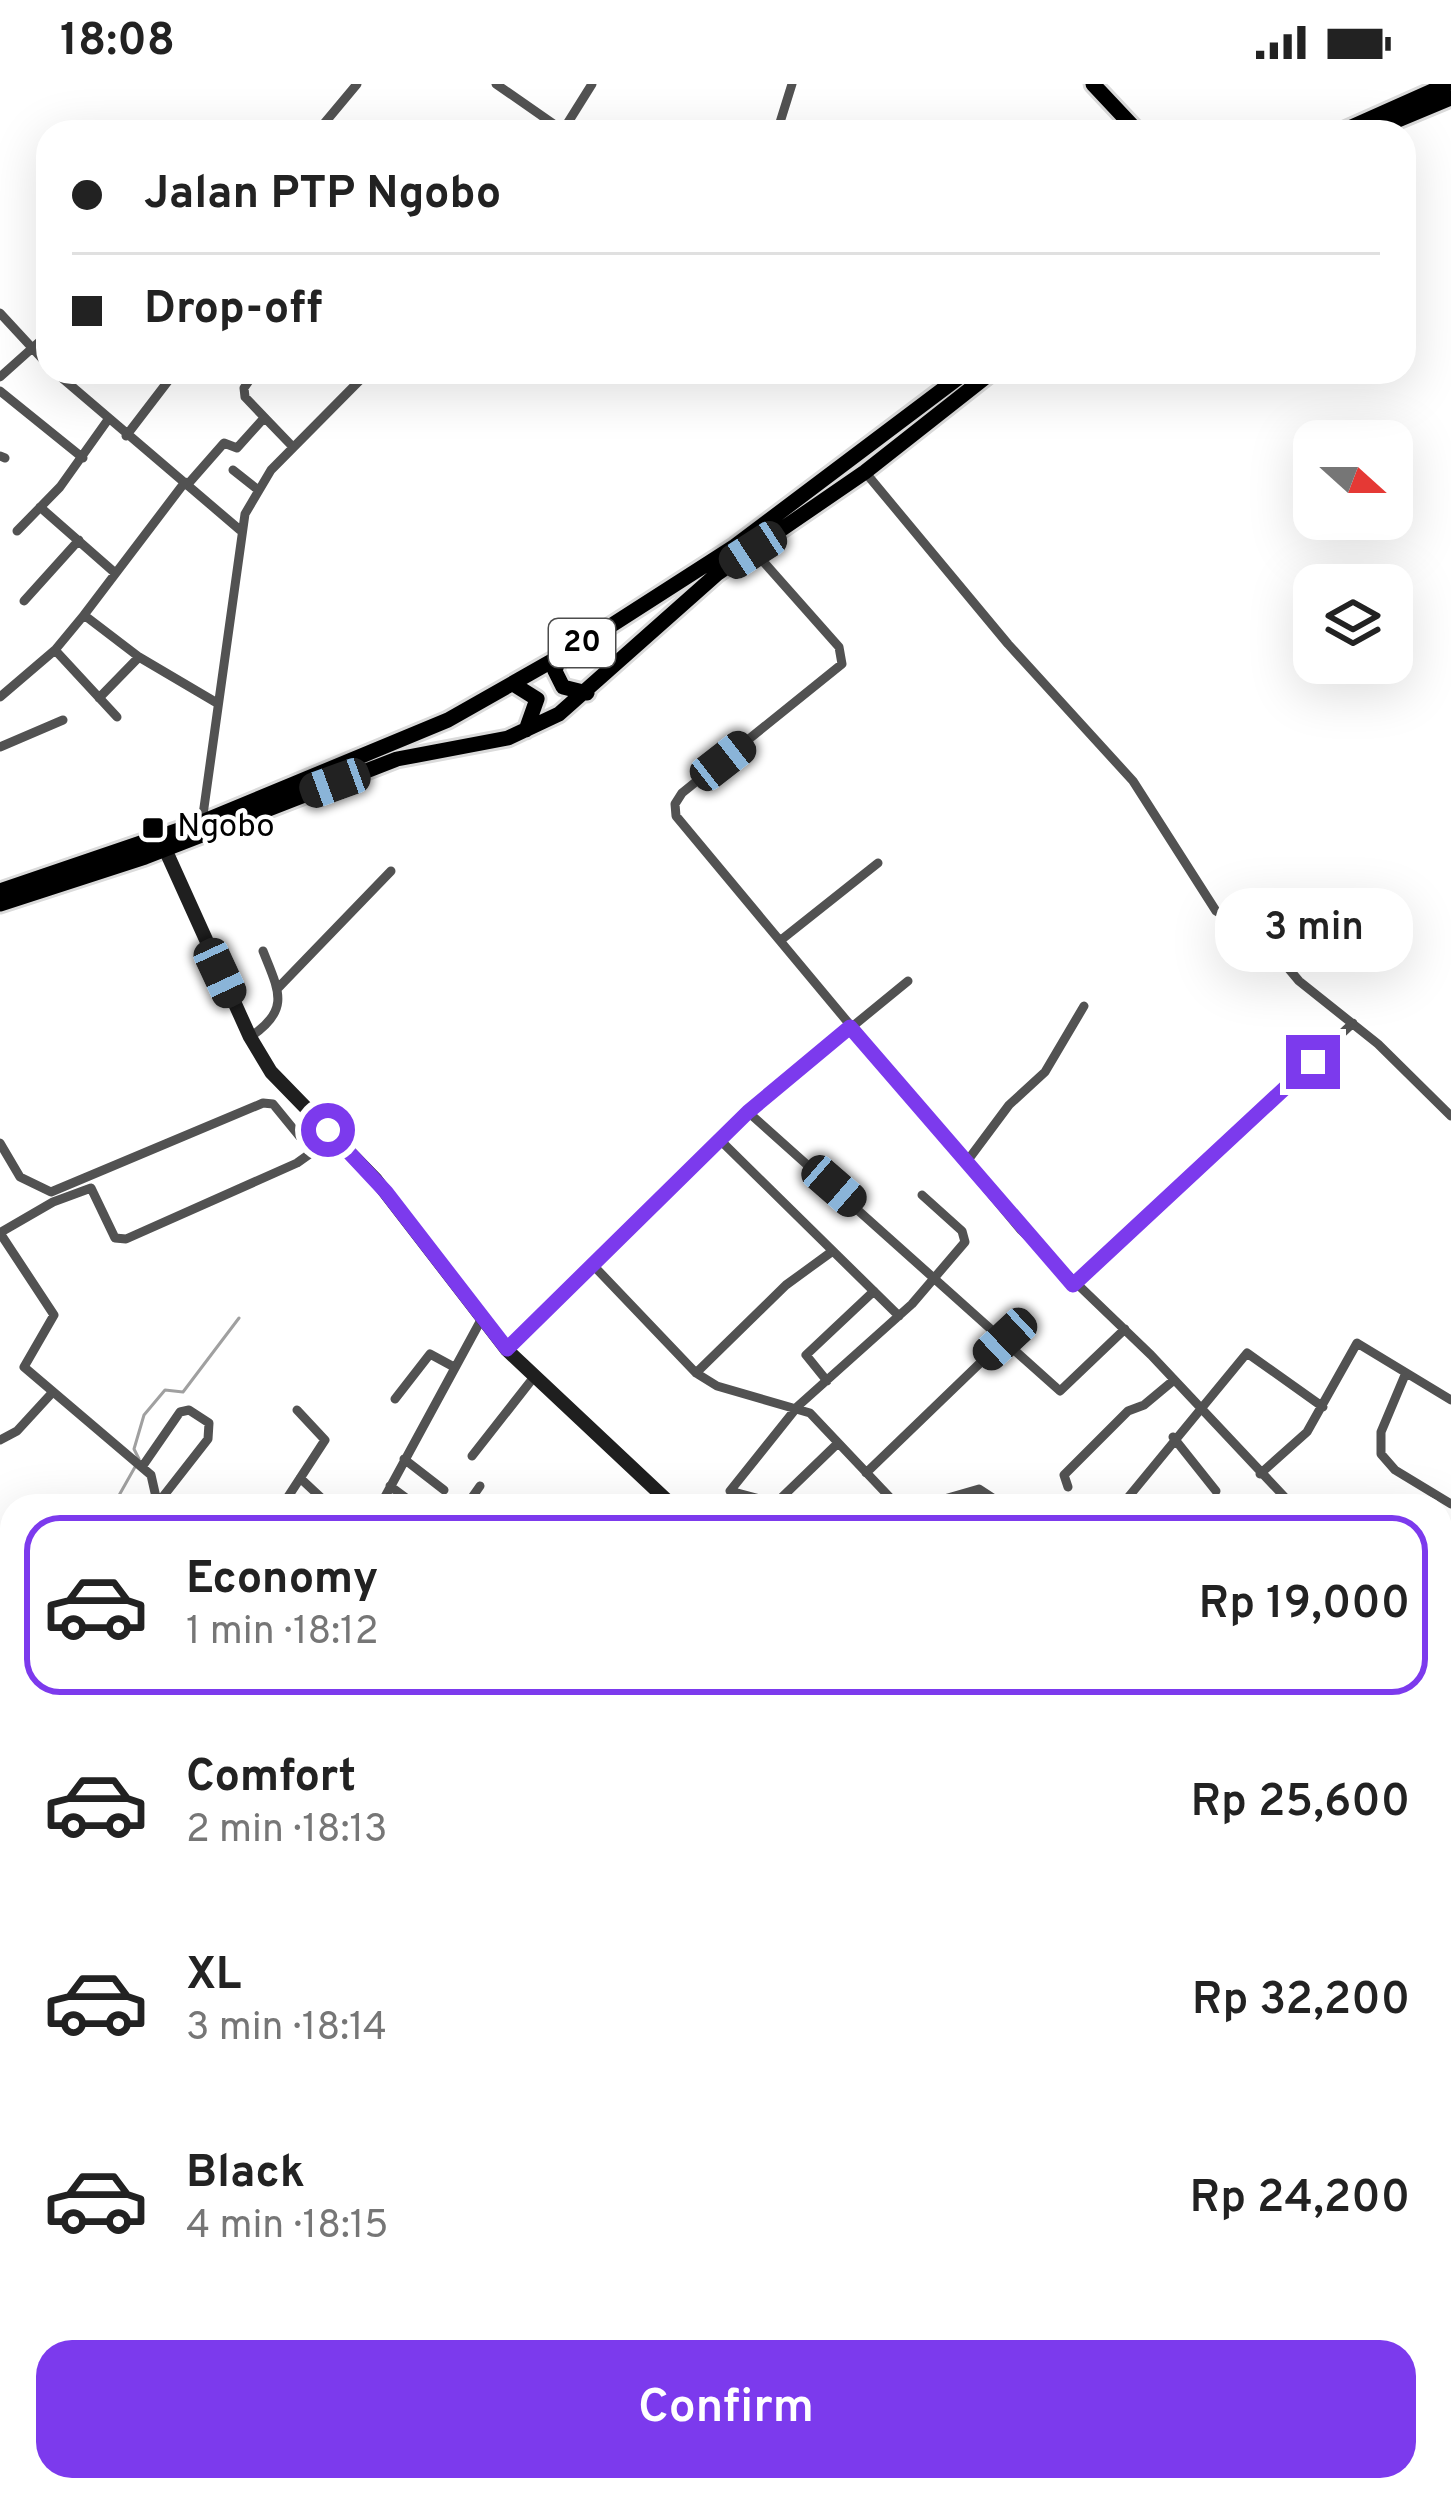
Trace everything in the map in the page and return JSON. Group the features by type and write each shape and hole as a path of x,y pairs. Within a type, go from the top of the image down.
{"main road":[{"path":"1094,84 1127,120"},
{"path":"1367,120 1448,84"},
{"path":"1398,120 1451,98"},
{"name":"20","path":"0,891 202,822 410,738 514,684 807,496 951,384"},
{"name":"20","path":"0,904 165,850 398,759 524,732 587,693 656,625 977,384"},
{"path":"560,655 555,671 563,687 587,693"},
{"path":"514,684 537,699 536,712 524,732"},
{"path":"165,850 250,1037 272,1072 386,1192 507,1349 660,1494"}],"street":[{"path":"331,120 357,84"},
{"path":"496,84 547,120"},
{"path":"570,120 592,84"},
{"path":"780,120 791,84"},
{"path":"0,314 36,354"},
{"path":"0,377 36,346"},
{"path":"68,384 107,422 240,530"},
{"path":"126,436 167,384"},
{"path":"248,384 243,393 292,446"},
{"path":"202,822 240,530 257,489 292,446 355,384"},
{"path":"0,391 82,458"},
{"path":"0,697 56,650 186,483 224,443 237,448 264,418"},
{"path":"17,531 82,458 107,422"},
{"path":"233,470 257,489"},
{"path":"865,472 1008,644 1133,781 1216,911 1267,943 1299,981 1353,1023 1451,1115"},
{"path":"40,507 114,572"},
{"path":"24,601 79,540"},
{"path":"753,550 839,647 842,664 682,794 674,811 965,1164 1073,1285 1125,1329 1281,1494"},
{"path":"84,615 139,657 217,704"},
{"path":"56,650 117,717"},
{"path":"100,698 139,657"},
{"path":"0,747 63,720"},
{"path":"781,940 878,863"},
{"path":"278,988 391,872"},
{"path":"250,1037 273,1022 278,988 263,950"},
{"path":"507,1349 748,1112 908,981"},
{"path":"965,1164 1009,1106 1045,1072 1084,1006"},
{"path":"1073,1285 1172,1198 1353,1023"},
{"path":"0,1142 20,1177 51,1192 262,1103 273,1104 300,1137"},
{"path":"748,1112 1061,1391 1125,1329"},
{"path":"157,1494 155,1480 141,1466 51,1394 24,1364 54,1315 1,1233 53,1202 91,1188 115,1238 126,1238 297,1163 334,1136"},
{"path":"720,1140 899,1316"},
{"path":"742,1494 730,1491 798,1406 899,1316 966,1236 922,1195"},
{"path":"696,1372 786,1285 830,1253"},
{"path":"591,1263 696,1372 717,1386 798,1406 886,1494"},
{"path":"827,1382 806,1355 874,1291"},
{"path":"386,1494 482,1320"},
{"path":"866,1473 1005,1339"},
{"path":"1260,1474 1307,1432 1358,1343 1451,1400"},
{"path":"1130,1494 1247,1353 1322,1407"},
{"path":"395,1400 430,1354 454,1367"},
{"path":"1405,1375 1381,1432 1381,1454 1437,1494"},
{"path":"472,1456 535,1377"},
{"path":"1068,1487 1062,1481 1064,1474 1128,1411 1144,1405 1174,1380"},
{"path":"0,1440 17,1431 51,1394"},
{"path":"141,1466 184,1410 212,1426 165,1494"},
{"path":"290,1494 325,1440 297,1410"},
{"path":"1173,1437 1216,1491"},
{"path":"790,1494 838,1443"},
{"path":"404,1459 444,1490"},
{"path":"300,1478 317,1494"},
{"path":"390,1486 401,1494"},
{"path":"474,1494 480,1486"}],"waterway":[{"path":"139,1459 134,1449 144,1415 165,1390 183,1392 239,1318"},
{"path":"120,1494 135,1467"}],"place":[{"name":"Ngobo","path":"153,828"}],"route":[{"path":"328,1130 386,1192 507,1349 748,1112 850,1027 1073,1285 1172,1198 1313,1062"}]}
